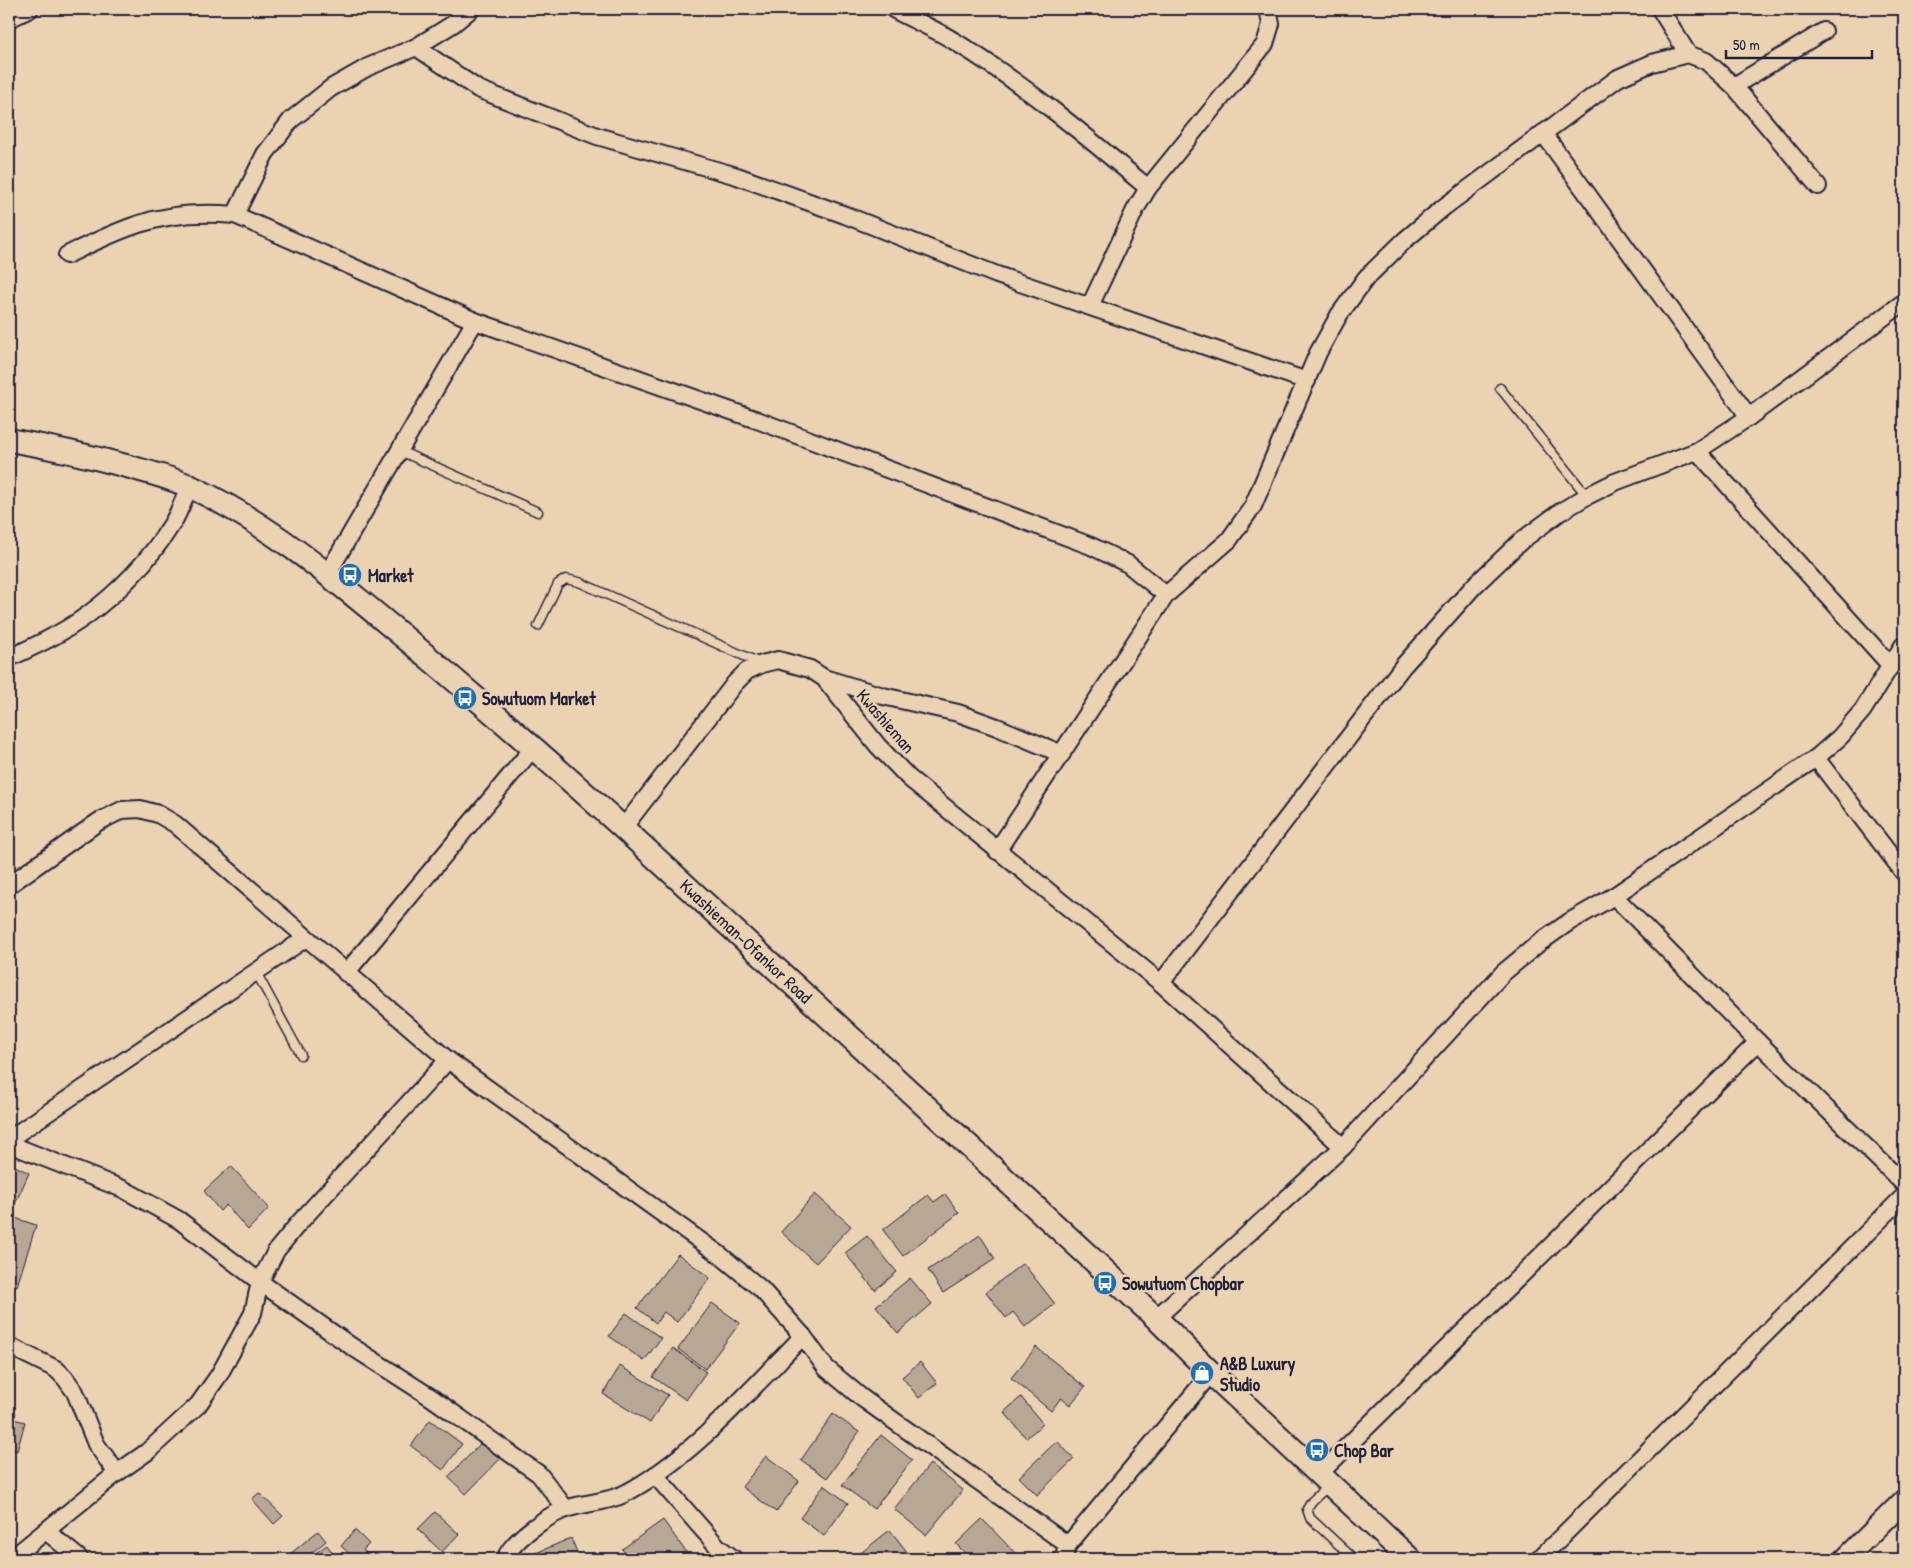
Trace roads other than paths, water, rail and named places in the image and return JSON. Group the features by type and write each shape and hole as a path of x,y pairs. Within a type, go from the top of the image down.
{"main road":[{"name":"Kwashieman-Ofankor Road","path":"12,444 87,455 145,471 189,486 224,503 248,518 328,573 534,747 623,828 1156,1318 1211,1373 1410,1559"}],"street":[{"path":"9,18 30,9"},
{"path":"235,215 265,154 291,120 331,88 368,67 416,47 453,24 471,9"},
{"path":"893,9 954,41 1007,77 1070,122 1148,188"},
{"path":"1090,306 1148,188 1265,44 1271,24 1268,9"},
{"path":"1660,9 1688,54"},
{"path":"1734,86 1824,31"},
{"path":"416,47 478,89 527,110 597,136 737,176 845,215 997,275 1307,380"},
{"path":"997,851 1166,595 1229,540 1253,506 1318,353 1340,315 1366,278 1405,240 1444,207 1618,78 1652,63 1688,54 1706,61 1734,86 1818,186"},
{"path":"1543,132 1749,417"},
{"path":"67,255 140,224 175,216 212,213 235,215 475,321 766,424 1091,546 1128,564 1166,595"},
{"path":"1161,983 1404,666 1474,586 1521,541 1560,512 1587,496 1615,482 1697,451 1749,417 1904,302"},
{"path":"328,573 475,321"},
{"path":"1697,451 1891,666"},
{"path":"9,658 86,616 112,594 153,551 173,523 189,486"},
{"path":"1156,1318 1343,1147 1503,973 1546,938 1569,922 1614,896 1816,758 1840,738 1863,710 1904,644"},
{"name":"Kwashieman","path":"623,828 735,683 747,671 762,664 778,660 791,662 810,669 824,678 878,746 909,778 1161,983 1343,1147"},
{"path":"824,678 883,696 958,713 1062,754"},
{"path":"346,973 534,747"},
{"path":"1816,758 1904,873"},
{"path":"9,885 98,822 122,810 140,809 158,814 175,824 448,1060 720,1255 761,1289 804,1336 826,1368 862,1398 1066,1552 1211,1373"},
{"path":"1614,896 1758,1042 1904,1184"},
{"path":"9,1139 306,938"},
{"path":"1325,1479 1758,1042"},
{"path":"10,1559 146,1452 198,1405 219,1375 253,1313 260,1282 276,1251 298,1224 448,1060"},
{"path":"9,1144 123,1189 179,1220 260,1282 351,1346 432,1398 539,1474 566,1509"},
{"path":"1539,1559 1904,1196"},
{"path":"505,1559 523,1536 540,1523 566,1509 622,1495 655,1476 726,1414 804,1336"},
{"path":"9,1346 56,1369 64,1378 75,1392 96,1444 117,1473"},
{"path":"655,1476 718,1547 734,1559"},
{"path":"1845,1559 1904,1500"},
{"path":"46,1531 80,1559"},
{"path":"9,1540 26,1546"}],"lane":[{"path":"1500,388 1587,496"},
{"path":"400,451 538,512"},
{"path":"538,626 558,584 566,579 579,582 762,664"},
{"path":"256,972 301,1055"},
{"path":"1325,1479 1307,1509 1310,1518 1354,1559"}],"place":[{"name":"Market","path":"350,575"},
{"name":"Sowutuom Market","path":"465,698"},
{"name":"Sowutuom Chopbar","path":"1105,1283"},
{"name":"A&B Luxury Studio","path":"1202,1373"},
{"name":"Chop Bar","path":"1317,1450"}]}
